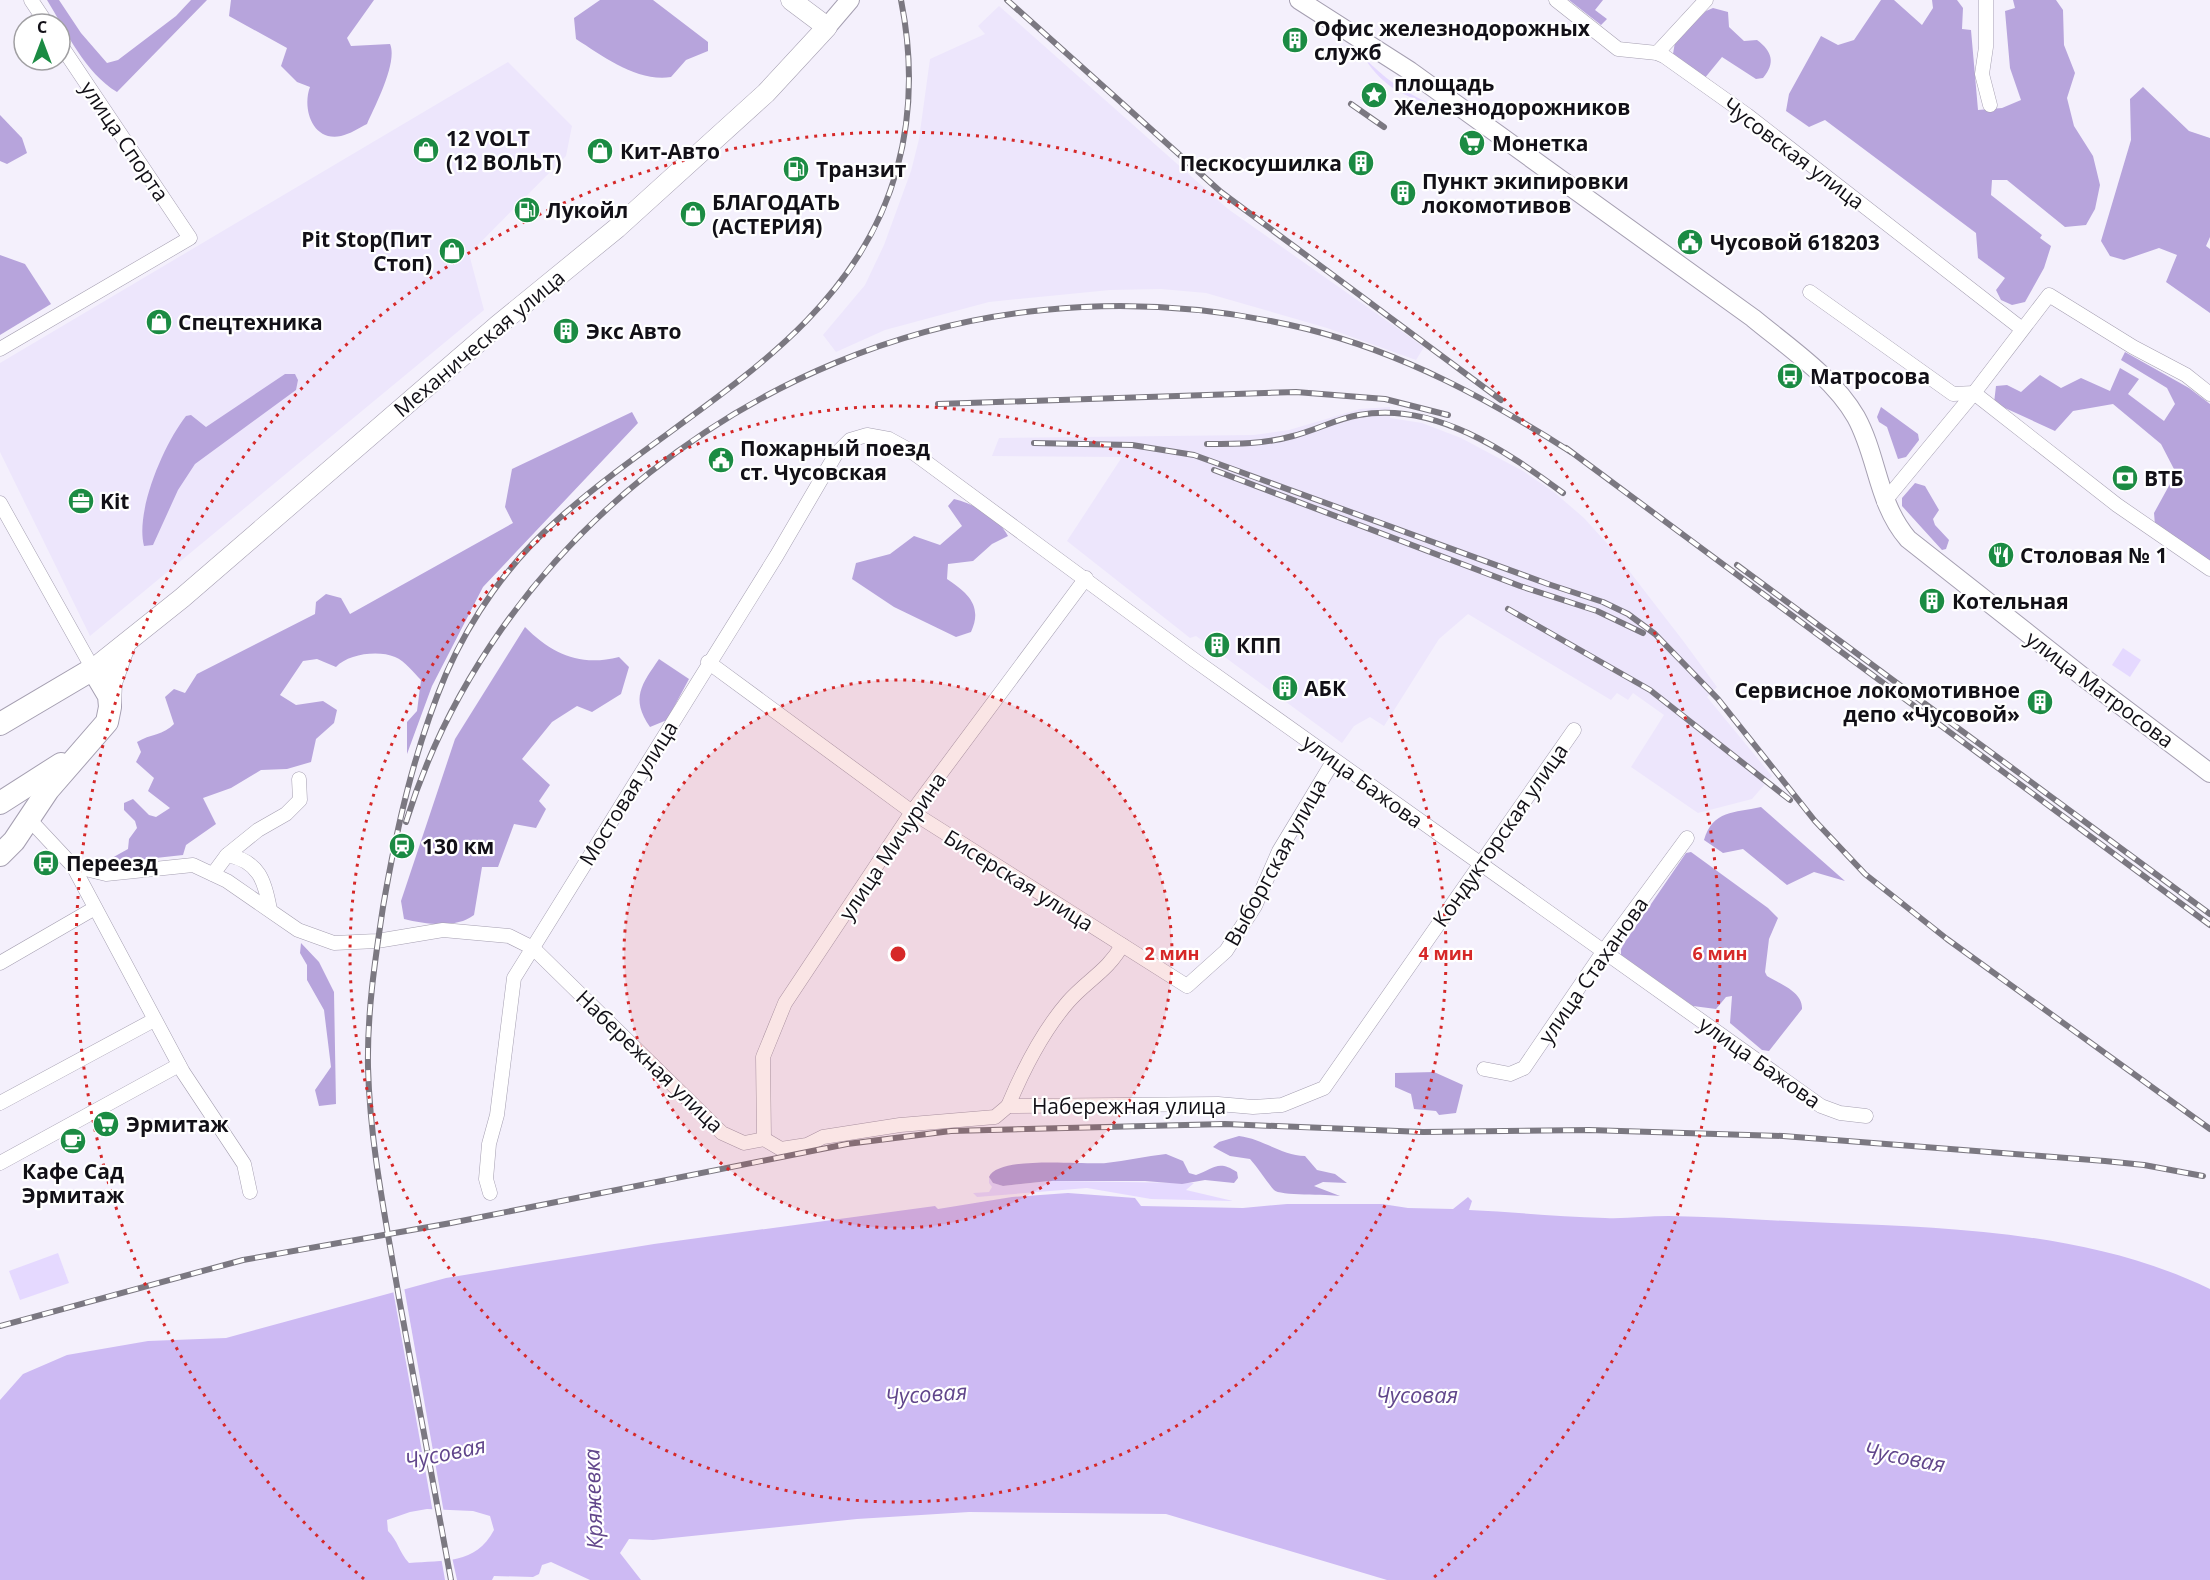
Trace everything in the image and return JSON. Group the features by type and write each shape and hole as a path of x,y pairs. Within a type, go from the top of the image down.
{"main road":[{"path":"791,0 826,27"},
{"name":"Механическая улица","path":"93,669 182,598 497,326 617,228 766,93 826,27"},
{"path":"0,855 14,841 48,790 107,722 112,683 117,662 126,642"},
{"path":"0,724 93,669 109,696 110,707"},
{"path":"0,803 64,762 93,739"}],"street":[{"name":"Механическая улица","path":"826,27 850,0"},
{"name":"улица Матросова","path":"1299,0 1456,103 1753,318 1795,352 1839,394 1856,417 1866,438 1884,501 1895,522 1915,544 2086,680 2210,773"},
{"path":"1556,0 1618,49 1657,52 1706,0"},
{"path":"1986,0 1986,47 1982,74 1990,105"},
{"name":"Чусовская улица","path":"1657,52 1747,115 2022,329"},
{"name":"улица Спорта","path":"0,349 190,238 72,62"},
{"path":"1810,292 1953,394 1974,393 2117,505 2210,568"},
{"path":"1884,501 1974,393 2049,295 2133,348 2186,375 2210,394"},
{"name":"улица Бажова","path":"867,435 889,439 911,451 1334,760 1821,1106 1840,1113 1866,1116"},
{"name":"Мостовая улица","path":"490,1193 486,1179 489,1144 497,1115 514,978 708,662 777,555 836,454 850,440 867,435"},
{"path":"0,503 93,669"},
{"name":"улица Мичурина","path":"764,1139 763,1057 785,1004 912,812 1086,578"},
{"name":"Бисерская улица","path":"708,662 912,812 1187,986"},
{"name":"Кондукторская улица","path":"1324,1088 1574,730"},
{"name":"Выборгская улица","path":"1187,986 1226,951 1255,906 1279,851 1334,760"},
{"path":"213,874 227,855 258,830 286,814 300,800 298,779"},
{"path":"29,819 73,866 179,1065 244,1164 250,1192"},
{"name":"улица Стаханова","path":"1485,1068 1510,1074 1524,1068 1603,952 1687,838"},
{"path":"227,855 244,858 261,876 270,910"},
{"name":"Набережная улица","path":"73,866 106,874 193,865 213,874 298,930 334,943 377,941 442,930 509,936 533,948 722,1133 744,1143 764,1139 781,1149 807,1145 823,1137 900,1125 995,1117 1008,1106 1218,1104 1253,1107 1282,1105 1324,1088"},
{"path":"0,963 95,908"},
{"path":"1008,1106 1031,1056 1061,1011 1078,992 1114,961 1122,945"},
{"path":"0,1103 154,1020"},
{"path":"0,1163 179,1065"}],"shaded area":[{"path":"47,0 59,0 67,12 54,12"},
{"path":"191,0 207,0 117,92 95,74 72,42 72,20 107,63 118,60 176,16"},
{"path":"231,0 374,0 347,38 351,46 390,44 392,52 380,96 367,124 341,136 323,134 316,129 307,104 310,87 297,82 281,66 287,48 229,16"},
{"path":"600,0 653,0 708,42 708,51 686,60 671,77 646,76 621,67 576,39 574,18"},
{"path":"1569,0 1603,0 1595,10 1607,19 1601,25"},
{"path":"1881,0 1894,0 1922,25 1933,8 1932,0 1957,0 1963,8 1962,29 1971,30 1978,110 2002,108 2021,100 2010,68 2005,11 2015,8 2013,0 2056,0 2063,10 2064,45 2075,73 2067,98 2074,126 2093,156 2100,185 2095,209 2086,225 2065,227 2007,180 1992,180 1991,195 2042,235 2040,238 2051,246 2044,268 2025,302 2012,305 2001,300 1996,290 2005,278 1978,258 1976,233 1825,120 1809,127 1786,111 1789,94 1821,36 1838,45 1854,40"},
{"path":"999,6 1228,209 1424,347 1416,360 1327,328 1206,293 1161,289 1110,290 989,302 885,330 836,352 823,335 865,285 884,245 911,171 919,139 930,59 985,34 978,26"},
{"path":"1713,8 1728,12 1729,27 1744,41 1757,40 1766,48 1771,62 1763,78 1756,79 1722,57 1704,79 1673,54 1675,42 1706,11"},
{"path":"1363,56 1394,84 1431,104 1409,97 1392,87 1377,74"},
{"path":"508,62 572,126 566,156 469,254 484,310 90,636 0,452 0,363"},
{"path":"2143,87 2189,131 2210,138 2210,237 2206,246 2210,249 2210,313 2166,282 2177,255 2159,248 2124,260 2110,256 2101,241 2131,140 2130,99"},
{"path":"0,115 22,138 27,153 7,164 0,161"},
{"path":"0,255 25,264 51,304 0,335"},
{"path":"2125,352 2189,388 2210,404 2210,561 2155,525 2154,513 2176,473 2161,444 2113,404 2073,411 2055,431 1994,403 1996,386 2007,385 2021,392 2040,375 2061,388 2081,378 2110,391 2120,368 2139,379 2128,394 2164,421 2175,404 2167,388 2121,360"},
{"path":"285,374 295,374 298,380 296,390 195,464 178,490 153,545 144,546 142,532 144,515 153,478 169,443 186,416 191,415 206,427"},
{"path":"1390,407 1390,418 1422,423 1461,438 1523,471 1555,493 1584,518 1613,550 1717,687 1707,697 1772,776 1752,799 1698,813 1631,767 1664,715 1633,693 1628,700 1617,693 1611,700 1468,614 1439,639 1384,726 1370,717 1354,726 1342,743 1196,636 1190,638 1067,541 1122,457 992,456 999,438 1254,435 1289,430 1360,409"},
{"path":"1881,407 1918,434 1919,440 1906,457 1898,459 1887,427 1879,422 1877,417"},
{"path":"632,412 638,423 483,587 432,686 407,754 407,722 417,711 421,680 406,664 395,657 380,654 355,656 336,667 317,659 303,661 280,695 296,705 323,701 337,710 334,723 316,739 311,762 287,769 261,770 231,788 203,798 216,824 186,845 183,855 101,864 128,849 129,839 137,828 135,821 124,810 124,803 133,799 149,815 156,817 170,808 148,791 154,778 136,762 141,752 137,742 166,730 174,724 165,697 174,689 185,693 197,674 315,614 316,602 326,594 341,598 350,614 513,523 505,507 512,469"},
{"path":"1915,483 1925,486 1939,510 1933,519 1935,525 1949,540 1946,549 1942,550 1902,506 1902,498"},
{"path":"954,499 985,512 1004,529 1008,536 992,544 973,561 948,564 947,579 967,595 974,607 975,615 971,632 956,637 894,607 852,579 856,563 890,554 914,536 940,545 962,526 948,506"},
{"path":"525,627 556,651 568,656 592,660 619,657 629,667 621,694 592,712 577,706 552,722 522,759 550,785 539,801 546,809 536,828 514,824 498,867 482,867 474,915 449,924 431,924 404,919 401,901 455,739"},
{"path":"2123,648 2141,660 2130,677 2112,665"},
{"path":"659,659 689,679 667,720 650,727 644,717 640,699 643,684"},
{"path":"1761,807 1845,881 1814,872 1787,885 1743,849 1723,853 1704,840 1708,830 1719,818 1733,812"},
{"path":"1691,852 1768,908 1778,918 1769,939 1765,972 1767,976 1795,993 1802,1009 1769,1051 1762,1050 1730,1023 1732,996 1726,997 1716,1009 1693,1006 1621,955 1625,942 1686,853"},
{"path":"301,943 319,962 334,992 336,1104 319,1106 315,1090 331,1067 324,1010 307,980 307,965 300,953"},
{"path":"1434,1072 1463,1085 1456,1113 1439,1115 1436,1111 1414,1109 1411,1094 1395,1087 1395,1073"},
{"path":"1239,1136 1288,1153 1305,1156 1317,1170 1335,1174 1347,1183 1323,1182 1314,1186 1340,1196 1278,1192 1250,1159 1230,1156 1213,1147 1219,1142"},
{"path":"1166,1154 1183,1161 1189,1173 1196,1175 1216,1166 1225,1166 1237,1172 1238,1178 1234,1183 1205,1180 1182,1184 1145,1181 1049,1181 1003,1186 993,1183 989,1177 996,1170 1024,1163 1106,1163"},
{"path":"989,1177 993,1183 1003,1186 1049,1181 1194,1183 1186,1190 1233,1201 1151,1199 1087,1188 977,1197 973,1193 989,1192 992,1187"},
{"path":"58,1253 69,1283 20,1300 9,1271"}],"water":[{"name":"Чусовая","path":"1068,1193 1135,1198 1141,1206 1243,1208 1287,1204 1382,1204 1408,1208 1453,1209 1468,1197 1472,1201 1469,1210 1571,1217 1710,1217 1977,1231 2073,1245 2166,1270 2210,1289 2210,1580 1387,1580 1166,1514 969,1512 857,1519 653,1540 629,1539 620,1553 641,1580 590,1580 551,1562 542,1565 539,1574 533,1577 494,1576 492,1580 0,1580 0,1400 23,1374 67,1355 148,1341 226,1338 446,1278 654,1244 935,1206 938,1209 1012,1197","holes":["427,1509 473,1511 490,1516 494,1530 478,1550 457,1558 409,1563 388,1531 387,1520 410,1512"]}],"pier":[{"path":"404,1287 444,1513 433,1513 393,1290"},
{"path":"441,1557 452,1557 457,1580 445,1580"}],"railway":[{"path":"451,1580 384,1212 369,1096 368,1047 374,967 394,847 416,760 435,703 456,653 479,612 522,555 555,522 603,482 754,368 800,327 841,281 874,229 897,169 902,148 908,106 909,63 901,0"},
{"path":"1007,0 1221,192 1501,400"},
{"path":"1351,104 1384,127"},
{"path":"406,822 446,722 502,629 570,546 650,473 739,411 835,363 938,329 1044,310 1110,306 1209,311 1275,322 1343,339 1411,364 1476,396 1571,452"},
{"path":"938,404 1296,392 1385,399 1448,415"},
{"path":"1207,444 1272,441 1359,415 1387,413 1414,415 1441,422 1493,446 1563,493"},
{"path":"1034,443 1132,445 1194,455 1603,602 1628,614 1655,634 1718,699 1815,821 1865,874 1947,939 2210,1129"},
{"path":"1566,448 2210,925"},
{"path":"1214,470 1520,586 1597,611 1643,633"},
{"path":"1737,565 2210,914"},
{"path":"1508,609 1650,690 1790,800"},
{"path":"0,1326 243,1260 451,1223 847,1144 951,1131 1225,1124 1423,1132 1589,1130 1783,1136 2105,1161 2144,1165 2203,1176"}],"place":[{"name":"Офис железнодорожных служб","path":"1295,40"},
{"name":"площадь Железнодорожников","path":"1374,95"},
{"name":"Монетка","path":"1472,143"},
{"name":"12 VOLT (12 ВОЛЬТ)","path":"426,150"},
{"name":"Кит-Авто","path":"600,151"},
{"name":"Пескосушилка","path":"1361,163"},
{"name":"Транзит","path":"796,169"},
{"name":"Пункт экипировки локомотивов","path":"1403,193"},
{"name":"Лукойл","path":"527,210"},
{"name":"БЛАГОДАТЬ (АСТЕРИЯ)","path":"693,214"},
{"name":"Чусовой 618203","path":"1690,242"},
{"name":"Pit Stop(Пит Стоп)","path":"452,251"},
{"name":"Спецтехника","path":"159,322"},
{"name":"Экс Авто","path":"566,331"},
{"name":"Матросова","path":"1790,376"},
{"name":"Пожарный поезд ст. Чусовская","path":"721,460"},
{"name":"ВТБ","path":"2125,478"},
{"name":"Kit","path":"81,501"},
{"name":"Столовая № 1","path":"2001,555"},
{"name":"Котельная","path":"1932,601"},
{"name":"КПП","path":"1217,645"},
{"name":"АБК","path":"1285,688"},
{"name":"Сервисное локомотивное депо «Чусовой»","path":"2040,702"},
{"name":"130 км","path":"402,846"},
{"name":"Переезд","path":"46,863"},
{"name":"Эрмитаж","path":"106,1124"},
{"name":"Кафе Сад Эрмитаж","path":"73,1141"}],"water label":[{"name":"Кряжевка","path":"592,1499"}]}
